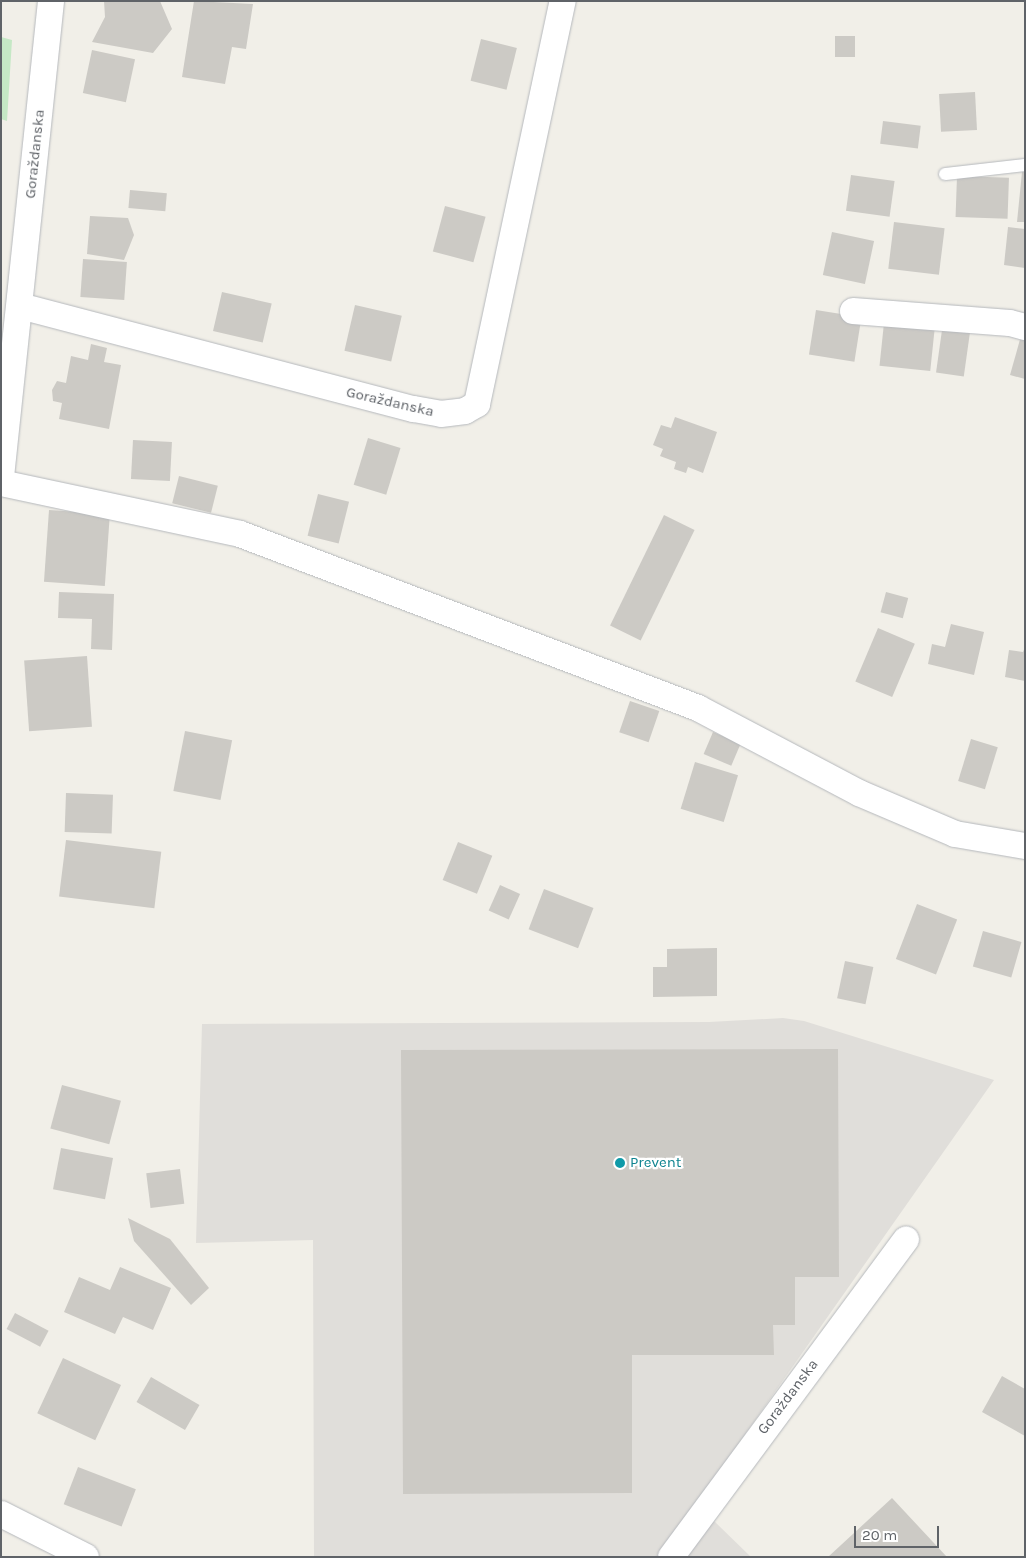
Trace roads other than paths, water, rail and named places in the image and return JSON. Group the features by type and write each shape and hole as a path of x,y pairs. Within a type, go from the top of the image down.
{"street":[{"name":"Goraždanska","path":"1,477 51,1"},
{"name":"Goraždanska","path":"20,306 414,409 441,414 465,411 477,404 562,1"},
{"path":"853,310 1025,327"},
{"path":"1,484 240,534 698,708 860,793 955,834 1025,846"},
{"name":"Goraždanska","path":"671,1557 906,1239"},
{"path":"1,1514 86,1557"}],"lane":[{"path":"945,174 1025,165"}],"place":[{"name":"Prevent","path":"620,1163"}]}
